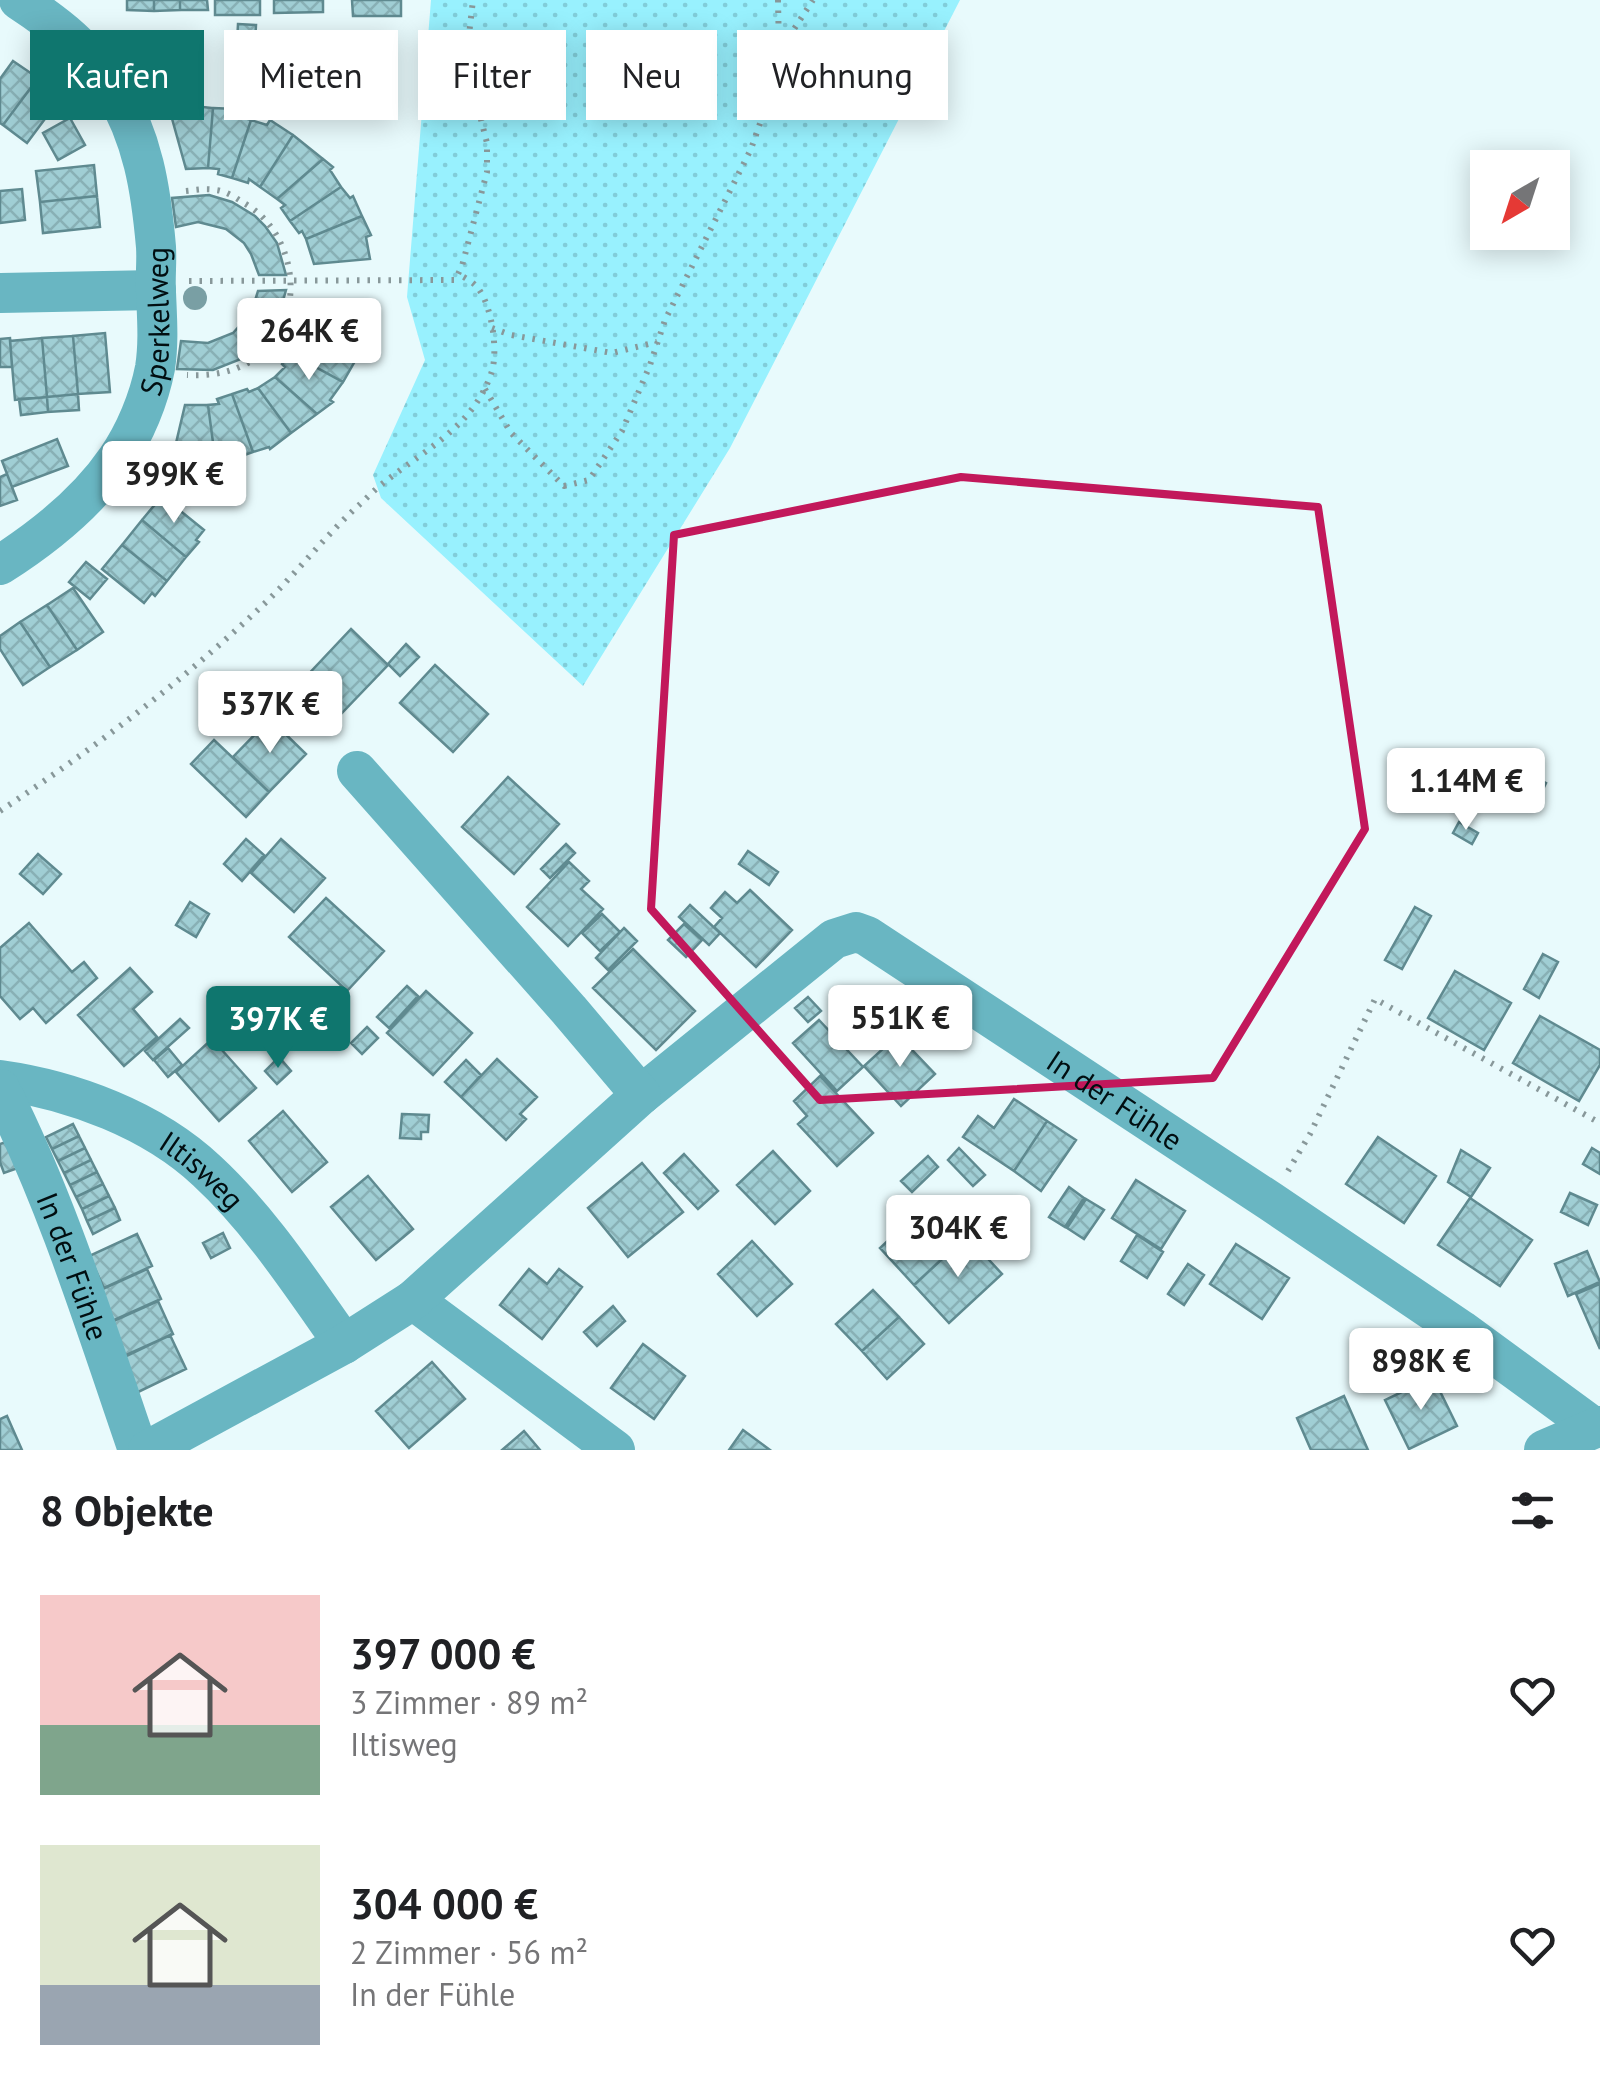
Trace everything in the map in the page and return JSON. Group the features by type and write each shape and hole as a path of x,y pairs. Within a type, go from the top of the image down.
{"street":[{"name":"Sperkelweg","path":"0,566 69,514 118,457 133,431 155,369 159,332 156,250 147,169 132,126 111,85 79,48 52,21 19,0"},
{"path":"0,293 156,290"},
{"path":"357,771 641,1095"},
{"name":"In der Fühle","path":"148,1450 344,1344 414,1300 641,1095 834,939 856,932 1270,1201 1598,1427"},
{"name":"Iltisweg","path":"0,1080 74,1096 113,1112 205,1168 272,1244 344,1344"},
{"name":"In der Fühle","path":"0,1089 28,1145 62,1232 138,1450"},
{"path":"414,1300 615,1450"},
{"path":"1544,1450 1598,1427"}],"path":[{"path":"156,290 184,282 455,280 487,172 486,143 466,61 472,0"},
{"path":"778,0 779,30"},
{"path":"793,30 812,0"},
{"path":"484,388 511,434 564,486 589,480 622,431 665,320 751,149 761,120"},
{"path":"150,196 219,190 253,208 269,222 282,242 292,281 286,316 274,340 254,359 209,375 155,369"},
{"path":"0,811 122,726 211,652 266,602 351,512 446,437 474,408 492,374 495,350 487,306 476,286 458,274"},
{"path":"492,328 612,353 658,342"},
{"path":"1270,1201 1310,1134 1375,1000 1600,1123"}],"highlighted area":[{"path":"961,477 1318,507 1365,829 1213,1078 820,1100 651,909 674,535"}],"shaded area":[{"path":"431,0 960,0 945,30 737,30 737,120 898,120 730,448 583,686 381,498 373,475 425,360 407,297 421,120 566,120 566,30 429,30"}],"building":[{"path":"127,0 154,0 154,11 127,10"},
{"path":"154,0 180,0 180,10 154,11"},
{"path":"180,0 207,0 208,10 180,10"},
{"path":"215,0 260,0 260,15 215,15"},
{"path":"274,0 323,0 323,12 274,13"},
{"path":"352,0 401,0 401,16 353,16"},
{"path":"238,24 256,25 256,30 238,30"},
{"path":"13,61 30,73 30,89 3,125 0,123 0,79"},
{"path":"30,89 30,120 44,120 27,143 3,125"},
{"path":"204,107 213,108 208,168 186,169 172,120 204,120"},
{"path":"213,108 224,108 224,120 251,120 232,178 218,174 219,169 208,168"},
{"path":"71,120 85,145 58,160 43,133"},
{"path":"251,120 267,125 270,120 293,135 260,187 249,179 248,183 232,178"},
{"path":"293,135 323,159 277,199 260,187"},
{"path":"323,159 333,167 330,170 341,187 290,221 281,208 285,205 277,199"},
{"path":"94,165 97,196 40,202 36,171"},
{"path":"341,187 350,198 353,196 362,216 306,239 290,221"},
{"path":"22,189 25,220 0,223 0,191"},
{"path":"209,195 232,202 265,226 277,243 286,275 259,275 244,243 226,229 198,222 176,227 172,198"},
{"path":"97,196 100,227 43,233 40,202"},
{"path":"362,216 371,235 366,237 370,259 314,264 306,239"},
{"path":"286,290 278,319 264,341 246,357 213,370 177,369 181,341 208,343 233,333 251,313 258,291"},
{"path":"315,309 369,311 359,354 306,337"},
{"path":"105,333 110,392 78,394 73,336"},
{"path":"73,336 78,394 47,397 42,338"},
{"path":"306,337 359,354 343,382 290,353"},
{"path":"10,338 12,367 0,367 0,339"},
{"path":"42,338 47,397 15,400 10,341"},
{"path":"290,353 343,382 330,400 333,402 317,414 275,377 285,367 282,364"},
{"path":"275,377 317,414 291,433 258,388"},
{"path":"258,388 291,433 270,449 253,452 232,394"},
{"path":"78,394 79,410 48,412 47,397"},
{"path":"232,394 253,452 236,458 236,463 216,465 208,405 219,404 217,399"},
{"path":"47,397 48,412 21,415 19,399"},
{"path":"185,405 208,405 216,465 195,467 195,462 172,460"},
{"path":"57,439 68,466 12,487 2,461"},
{"path":"7,474 17,500 0,506 0,477"},
{"path":"161,476 190,498 179,510 152,487"},
{"path":"162,496 204,530 186,557 142,520"},
{"path":"142,520 186,557 167,581 122,545"},
{"path":"122,545 167,581 144,603 102,569"},
{"path":"86,562 107,579 90,599 69,582"},
{"path":"73,588 103,632 77,650 47,605"},
{"path":"47,605 77,650 50,667 20,622"},
{"path":"20,622 50,667 23,685 0,649 0,636"},
{"path":"351,629 388,665 340,715 303,680"},
{"path":"406,644 419,657 400,676 388,664"},
{"path":"435,665 488,714 453,752 400,703"},
{"path":"286,673 310,698 285,723 260,698"},
{"path":"270,719 306,754 269,792 233,757"},
{"path":"214,740 269,792 246,817 191,764"},
{"path":"1527,773 1546,783 1533,810 1513,800"},
{"path":"508,777 559,824 514,874 462,827"},
{"path":"1459,822 1478,833 1472,844 1453,833"},
{"path":"246,839 264,855 242,881 224,864"},
{"path":"281,839 325,878 294,912 251,873"},
{"path":"566,844 575,853 550,878 541,869"},
{"path":"748,851 778,872 769,885 739,864"},
{"path":"38,854 61,874 43,894 20,874"},
{"path":"569,862 589,881 581,889 603,909 568,946 527,907"},
{"path":"750,890 792,930 756,967 714,927 722,918 711,908 725,892 737,903"},
{"path":"326,898 384,951 347,991 289,937"},
{"path":"190,902 209,914 196,937 176,925"},
{"path":"690,905 720,933 709,945 679,917"},
{"path":"1415,907 1431,916 1402,969 1385,960"},
{"path":"602,914 620,932 600,951 582,933"},
{"path":"29,923 72,972 84,962 97,978 46,1023 33,1008 20,1019 0,996 0,948"},
{"path":"684,924 702,940 686,957 668,940"},
{"path":"624,928 637,941 608,970 596,958"},
{"path":"633,949 695,1011 656,1050 593,988"},
{"path":"1543,954 1558,962 1539,998 1524,989"},
{"path":"130,968 152,992 133,1009 157,1037 124,1066 78,1015"},
{"path":"1455,971 1511,1003 1484,1050 1428,1018"},
{"path":"407,986 418,996 389,1028 377,1017"},
{"path":"426,991 472,1033 433,1075 387,1033"},
{"path":"808,997 821,1011 808,1022 795,1008"},
{"path":"346,1009 348,1028 328,1030 326,1011"},
{"path":"1540,1016 1600,1050 1600,1065 1579,1101 1513,1063"},
{"path":"180,1019 189,1028 153,1060 145,1051"},
{"path":"819,1020 863,1067 837,1091 793,1043"},
{"path":"367,1027 378,1038 362,1054 351,1043"},
{"path":"898,1035 935,1074 901,1106 864,1066"},
{"path":"212,1039 256,1088 219,1121 176,1072"},
{"path":"168,1048 182,1065 168,1077 154,1060"},
{"path":"279,1057 291,1071 277,1084 265,1071"},
{"path":"497,1059 537,1097 520,1114 526,1119 506,1140 461,1097"},
{"path":"466,1060 481,1075 461,1097 445,1082"},
{"path":"820,1076 873,1133 837,1166 798,1124 807,1116 794,1101"},
{"path":"1014,1099 1047,1121 1014,1171 963,1137 978,1116 994,1128"},
{"path":"283,1111 327,1162 292,1192 249,1141"},
{"path":"402,1114 429,1115 428,1132 421,1132 421,1139 400,1138"},
{"path":"1047,1121 1076,1140 1041,1191 1014,1171"},
{"path":"73,1124 79,1136 52,1149 46,1137"},
{"path":"79,1136 85,1148 58,1161 52,1149"},
{"path":"1378,1137 1436,1176 1404,1223 1346,1184"},
{"path":"8,1141 18,1168 4,1173 0,1144"},
{"path":"85,1148 91,1160 64,1173 58,1161"},
{"path":"959,1148 985,1175 973,1186 948,1160"},
{"path":"1592,1148 1600,1153 1600,1174 1583,1164"},
{"path":"1461,1150 1490,1168 1471,1197 1448,1182"},
{"path":"773,1151 810,1191 775,1224 737,1185"},
{"path":"684,1154 718,1191 698,1209 664,1173"},
{"path":"928,1156 938,1167 912,1192 901,1181"},
{"path":"91,1160 97,1172 70,1185 64,1173"},
{"path":"642,1163 683,1212 628,1257 588,1208"},
{"path":"97,1172 103,1184 76,1197 70,1185"},
{"path":"368,1176 413,1229 376,1260 331,1207"},
{"path":"1136,1180 1185,1211 1161,1249 1112,1218"},
{"path":"103,1184 109,1196 82,1209 76,1197"},
{"path":"1069,1187 1084,1198 1065,1227 1049,1217"},
{"path":"1570,1193 1597,1205 1588,1225 1561,1212"},
{"path":"109,1196 115,1208 87,1221 82,1209"},
{"path":"1470,1198 1532,1240 1500,1286 1438,1245"},
{"path":"932,1199 967,1236 914,1285 880,1248"},
{"path":"1086,1199 1104,1210 1084,1239 1067,1228"},
{"path":"115,1208 120,1220 93,1234 87,1221"},
{"path":"223,1233 230,1248 211,1258 203,1243"},
{"path":"137,1234 152,1266 104,1288 89,1256"},
{"path":"1137,1235 1163,1252 1147,1278 1121,1261"},
{"path":"967,1236 1002,1274 949,1323 914,1285"},
{"path":"752,1241 792,1284 757,1316 718,1274"},
{"path":"1236,1244 1289,1278 1262,1319 1210,1284"},
{"path":"1587,1251 1600,1282 1568,1296 1555,1264"},
{"path":"1188,1264 1204,1275 1184,1305 1168,1294"},
{"path":"147,1269 161,1299 112,1321 98,1291"},
{"path":"529,1269 547,1284 559,1269 582,1287 542,1339 500,1305"},
{"path":"1600,1284 1600,1349 1576,1294"},
{"path":"873,1290 899,1317 862,1351 836,1324"},
{"path":"158,1301 173,1334 124,1356 109,1323"},
{"path":"613,1306 625,1321 597,1346 584,1332"},
{"path":"899,1317 924,1344 887,1379 862,1351"},
{"path":"170,1335 186,1369 136,1393 120,1359"},
{"path":"643,1344 685,1376 654,1419 611,1388"},
{"path":"432,1362 465,1399 409,1448 376,1411"},
{"path":"1433,1377 1457,1426 1409,1449 1385,1400"},
{"path":"1344,1396 1368,1450 1311,1450 1297,1418"},
{"path":"7,1416 22,1450 0,1450 0,1419"},
{"path":"743,1430 770,1450 729,1450"},
{"path":"524,1431 540,1450 502,1450"}]}
